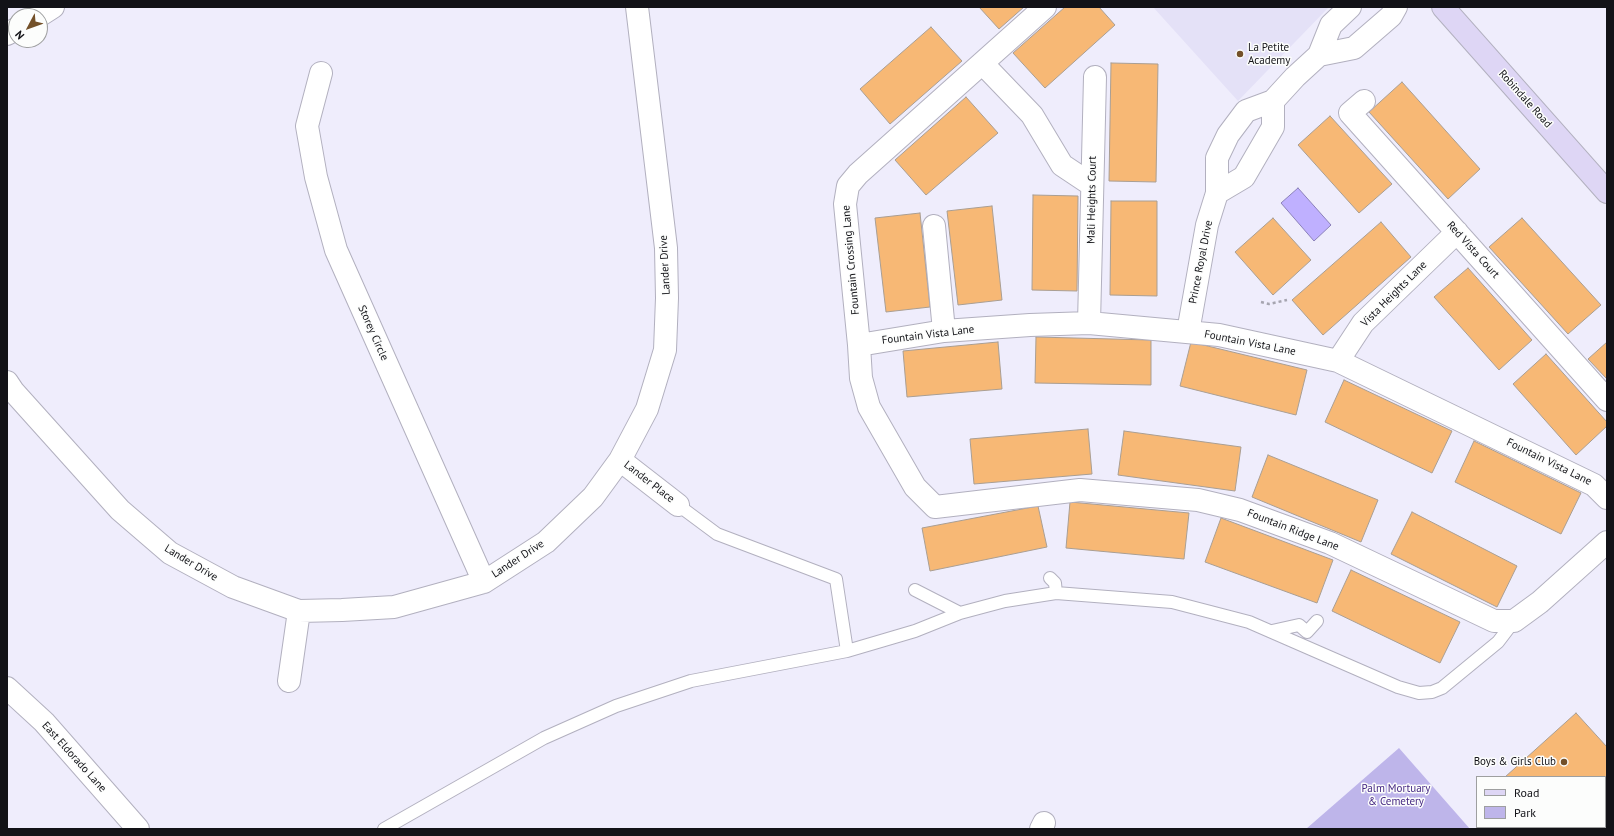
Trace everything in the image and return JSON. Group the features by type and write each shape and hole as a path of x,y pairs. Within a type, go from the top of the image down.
{"street":[{"name":"Lander Drive","path":"7,382 13,391 120,510 170,553 233,587 299,611 394,607 484,582 546,542 593,497 620,460 647,409 665,350 667,298 666,248 636,7"},
{"name":"Fountain Crossing Lane","path":"935,507 915,487 869,407 861,378 860,345 845,204 848,186 858,174 983,64 1045,7"},
{"name":"Prince Royal Drive","path":"1188,332 1207,225 1217,193 1217,158 1228,135 1246,111 1274,101 1295,77 1320,55 1331,24 1350,7"},
{"name":"Prince Royal Drive","path":"1320,55 1354,48 1391,16 1396,7"},
{"name":"Robindale Road","path":"1443,7 1607,192"},
{"path":"983,64 1032,114 1062,165 1092,185"},
{"name":"Storey Circle","path":"321,73 307,126 316,177 336,250 484,582"},
{"name":"Mali Heights Court","path":"1089,323 1095,77"},
{"path":"1217,193 1244,177 1273,127 1274,101"},
{"name":"Red Vista Court","path":"1364,101 1350,113 1607,400"},
{"path":"934,226 944,331"},
{"name":"Vista Heights Lane","path":"1338,361 1363,323 1457,232"},
{"name":"Fountain Vista Lane","path":"860,345 944,331 1030,325 1089,323 1220,335 1338,361 1594,485 1607,498"},
{"name":"Lander Place","path":"620,460 678,505"},
{"name":"Fountain Ridge Lane","path":"935,507 1080,490 1198,500 1240,510 1330,543 1494,621 1514,621"},
{"path":"1514,621 1540,602 1607,542"},
{"path":"289,681 299,611"},
{"name":"East Eldorado Lane","path":"7,688 44,722 133,827"}],"lane":[{"path":"678,505 717,534 836,579 847,651"},
{"path":"1050,578 1055,583 1056,593"},
{"path":"915,590 960,613"},
{"path":"384,829 544,738 616,706 690,681 847,651 915,631 960,613 1005,601 1056,593 1172,602 1249,622 1398,687 1419,693 1432,692 1442,688 1498,642 1514,621"},
{"path":"1300,644 1307,632 1317,621"},
{"path":"1272,631 1299,625 1307,632"}],"path":[{"path":"1261,302 1269,304 1288,300"}],"shaded area":[{"name":"La Petite Academy","path":"1153,7 1329,7 1238,101"},
{"path":"1298,188 1331,225 1314,241 1281,203"}],"green space":[{"name":"Palm Mortuary & Cemetery","path":"1399,748 1470,829 1306,829"}],"building":[{"path":"979,7 1024,7 999,29"},
{"path":"1065,7 1099,7 1115,25 1045,88 1013,53"},
{"path":"931,27 962,61 890,124 860,89"},
{"path":"1111,63 1158,64 1156,182 1109,181"},
{"path":"1402,82 1480,169 1448,199 1369,112"},
{"path":"966,97 998,133 926,195 895,160"},
{"path":"1330,116 1392,184 1359,213 1298,145"},
{"path":"1033,195 1078,196 1077,291 1032,290"},
{"path":"1111,201 1157,201 1157,296 1110,295"},
{"path":"992,206 1002,300 958,305 947,211"},
{"path":"920,213 930,307 886,312 875,218"},
{"path":"1273,218 1311,260 1273,295 1235,252"},
{"path":"1522,218 1601,305 1568,334 1489,247"},
{"path":"1381,222 1411,257 1323,335 1292,300"},
{"path":"1468,268 1532,340 1499,370 1434,297"},
{"path":"1036,337 1151,340 1151,385 1035,383"},
{"path":"998,342 1002,389 907,397 903,351"},
{"path":"1191,342 1307,370 1296,415 1180,386"},
{"path":"1607,342 1607,379 1588,359"},
{"path":"1546,354 1607,422 1607,426 1576,455 1513,384"},
{"path":"1344,380 1452,431 1432,473 1325,422"},
{"path":"1088,429 1092,474 974,484 970,439"},
{"path":"1124,431 1241,447 1235,491 1118,475"},
{"path":"1474,441 1581,493 1561,534 1455,482"},
{"path":"1268,455 1378,500 1361,542 1252,497"},
{"path":"1070,502 1189,513 1184,559 1066,548"},
{"path":"1038,506 1047,547 930,571 922,528"},
{"path":"1412,512 1517,566 1497,607 1391,554"},
{"path":"1221,518 1333,560 1317,603 1205,562"},
{"path":"1351,570 1460,622 1440,663 1332,611"},
{"name":"Boys & Girls Club","path":"1576,713 1607,747 1607,829 1521,828 1606,828 1606,776 1506,776"}],"place":[{"name":"La Petite Academy","path":"1240,54"},
{"name":"Boys & Girls Club","path":"1564,762"}]}
